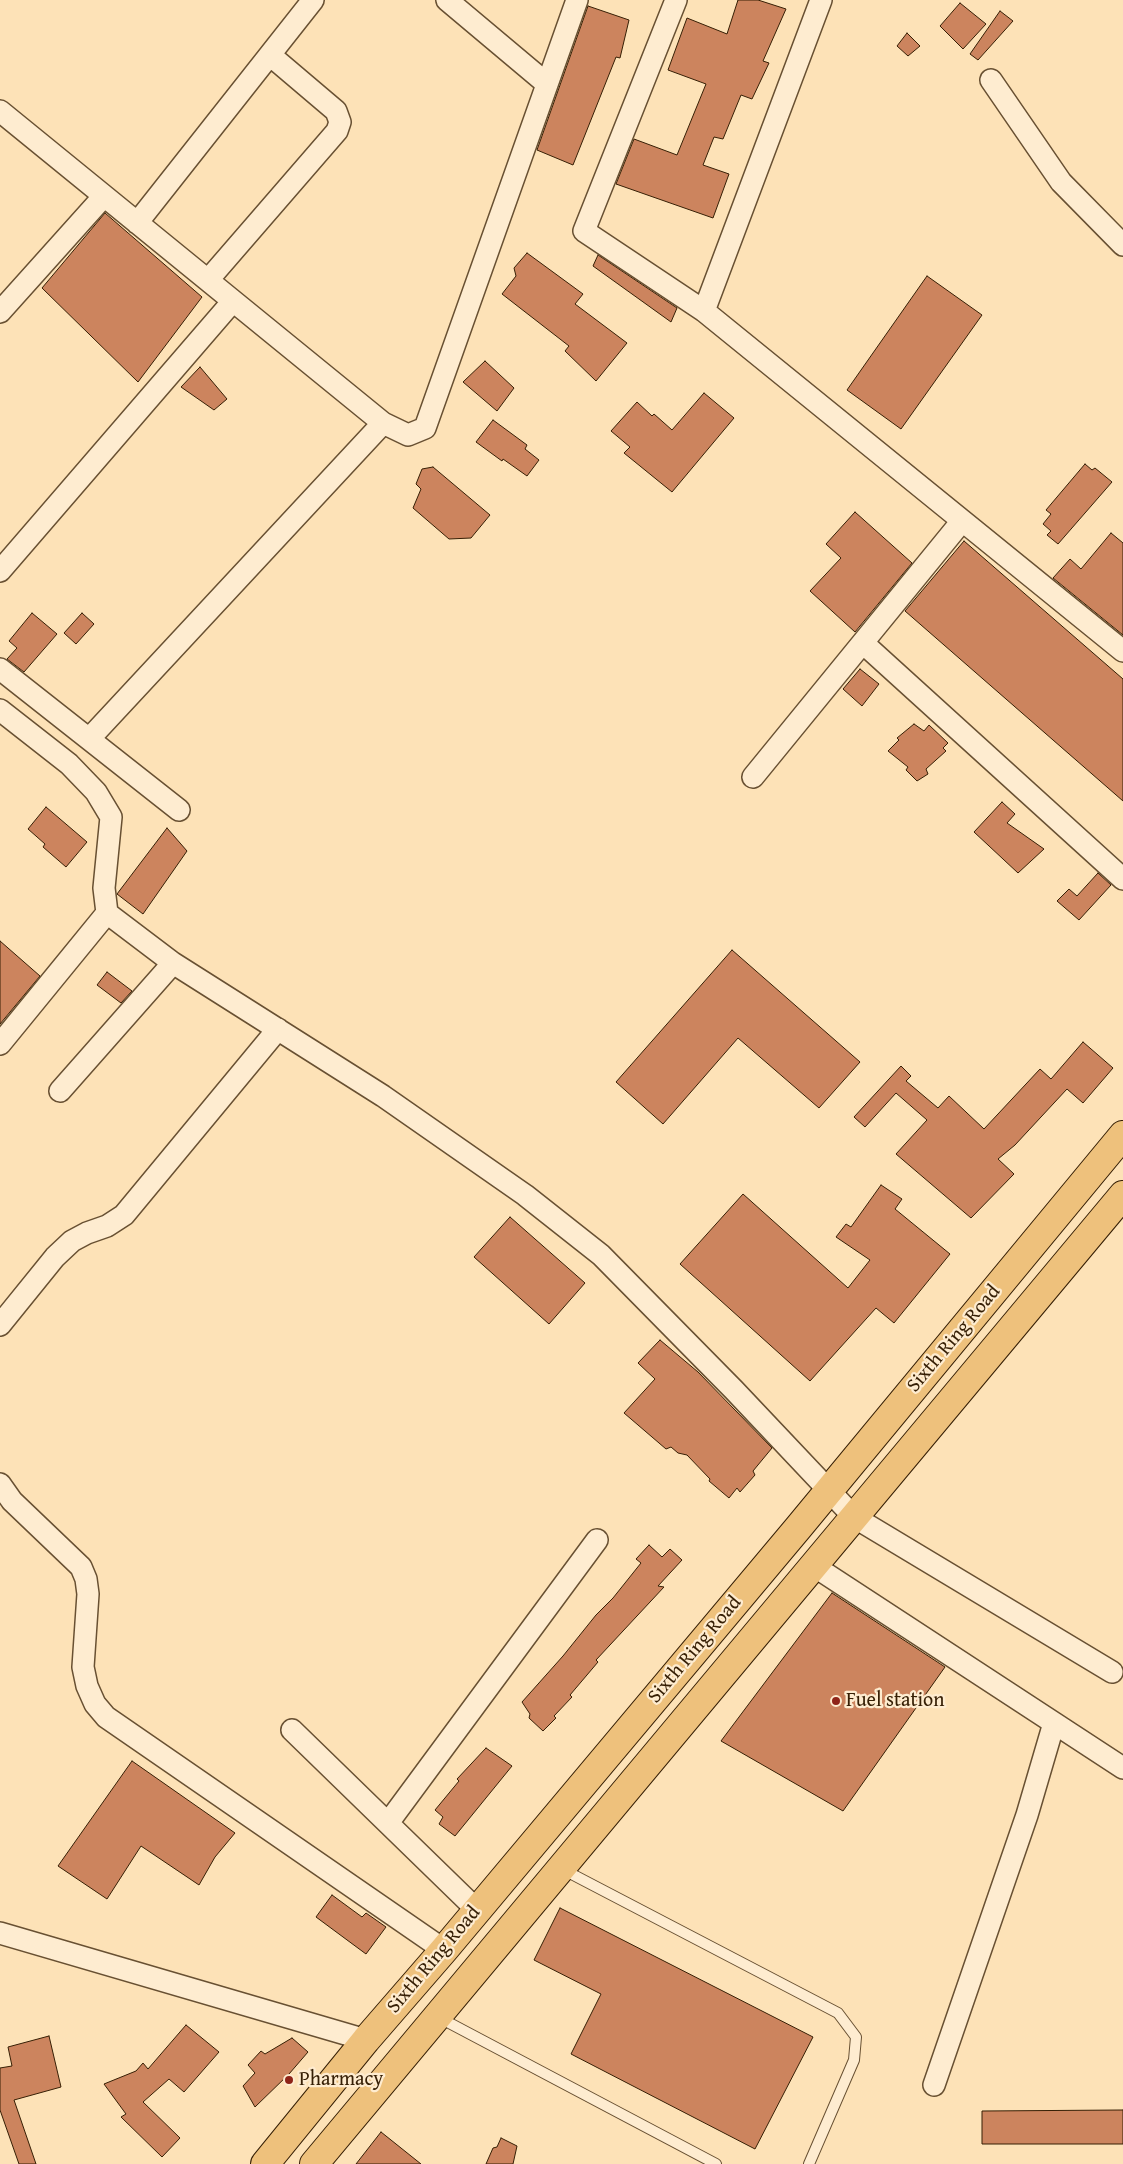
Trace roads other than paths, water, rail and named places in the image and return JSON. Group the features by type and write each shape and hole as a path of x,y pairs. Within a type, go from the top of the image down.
{"highway":[{"name":"Sixth Ring Road","path":"265,2164 366,2040 444,1950 828,1491 1123,1135"},
{"name":"Sixth Ring Road","path":"314,2164 562,1869 1123,1194"}],"street":[{"path":"137,222 313,0"},
{"path":"447,0 547,84"},
{"path":"0,111 383,423 408,435 426,428 577,0"},
{"path":"676,0 584,231 704,312 1123,651"},
{"path":"704,312 821,0"},
{"path":"208,280 337,131 340,122 336,111 270,54"},
{"path":"991,80 1061,182 1123,245"},
{"path":"0,312 104,196"},
{"path":"0,571 233,301"},
{"path":"89,739 383,423"},
{"path":"752,777 962,521"},
{"path":"863,643 1123,879"},
{"path":"0,669 179,810"},
{"path":"0,710 69,764 96,792 111,817 104,888 107,913 173,963 383,1096 525,1195 601,1255 734,1390 854,1517 1112,1672"},
{"path":"0,1044 107,913"},
{"path":"60,1091 173,963"},
{"path":"0,1325 55,1257 72,1241 107,1226 124,1215 278,1029"},
{"path":"0,1484 12,1501 81,1566 86,1579 88,1594 83,1666 87,1686 95,1704 106,1717 444,1950"},
{"path":"388,1823 597,1540"},
{"path":"814,1566 1123,1768"},
{"path":"934,2085 1027,1815 1054,1723"},
{"path":"292,1730 477,1910"},
{"path":"0,1933 366,2040"}],"lane":[{"path":"562,1869 838,2013 856,2037 854,2060 809,2164"},
{"path":"438,2017 716,2164"}],"place":[{"name":"Fuel station","path":"836,1701"},
{"name":"Pharmacy","path":"289,2080"}]}
